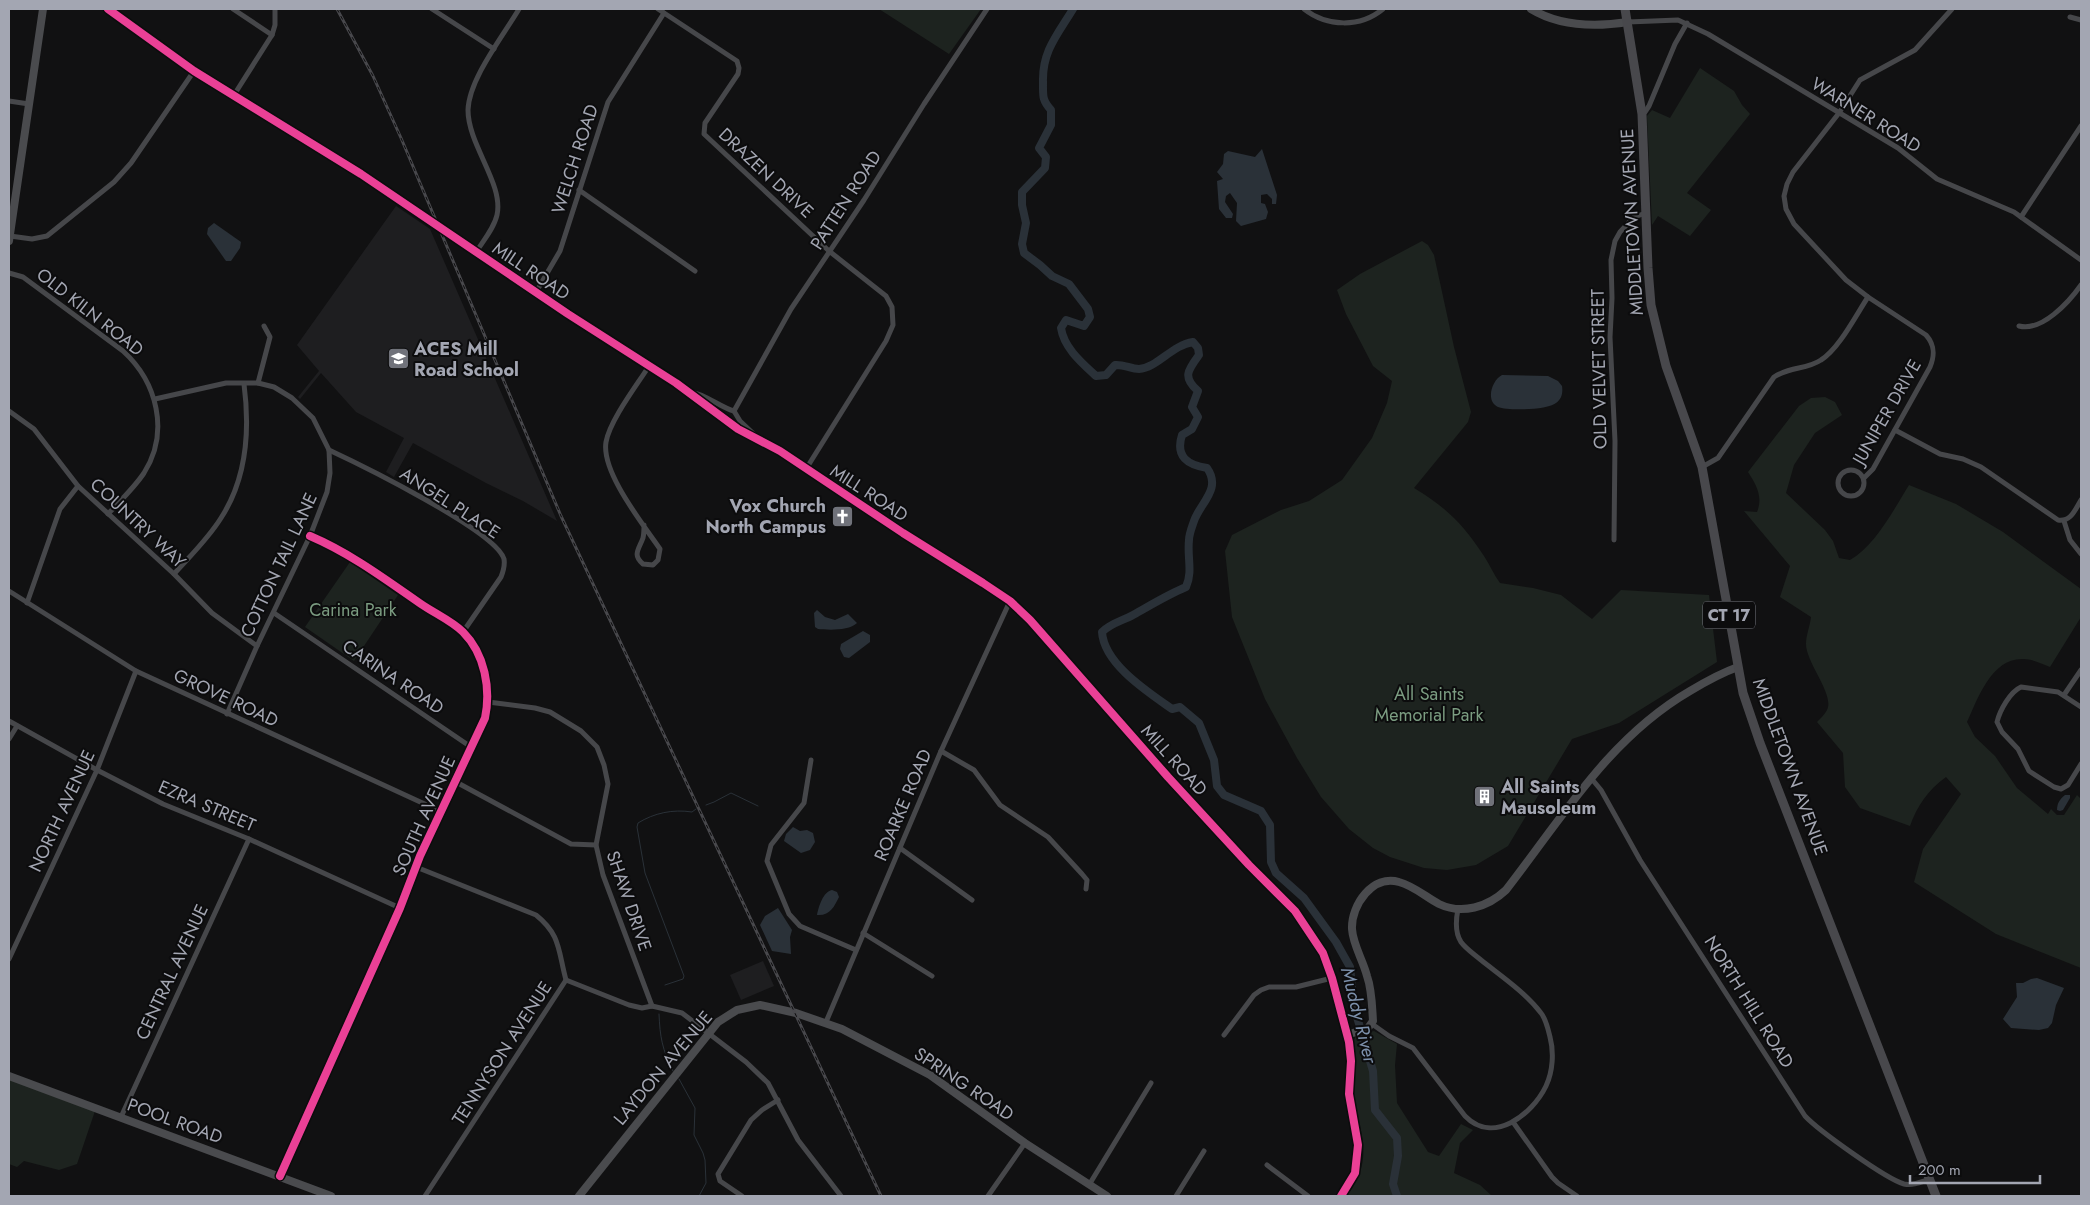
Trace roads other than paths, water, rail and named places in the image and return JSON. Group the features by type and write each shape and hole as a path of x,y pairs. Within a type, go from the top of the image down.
{"main road":[{"name":"MIDDLETOWN AVENUE","path":"1625,9 1642,114 1649,283 1655,326 1666,366 1702,468 1738,668 1749,714 1936,1196"}],"street":[{"path":"43,9 9,238 32,239 47,236 114,182 136,155 194,71"},
{"name":"MILL ROAD","path":"108,9 194,71 366,178 690,393 733,426 780,451 1010,601 1030,620 1168,777 1249,865 1295,910 1323,953 1351,1034 1349,1094 1358,1155 1355,1173 1341,1196"},
{"path":"234,9 272,35"},
{"path":"234,95 272,35 275,25 275,9"},
{"path":"432,9 494,49"},
{"path":"476,252 496,219 498,207 494,186 472,135 468,110 470,96 476,80 519,9"},
{"name":"DRAZEN DRIVE","path":"658,9 737,61 740,68 738,74 705,123 704,134 829,251"},
{"name":"PATTEN ROAD","path":"734,411 759,369 779,328 986,9"},
{"path":"1304,9 1323,20 1339,23 1355,22 1368,18 1383,9"},
{"path":"1531,9 1548,16 1587,25 1628,22"},
{"name":"JUNIPER DRIVE","path":"1864,478 1860,473 1848,471 1839,478 1838,486 1842,493 1852,496 1862,489 1864,478 1873,469 1930,367 1933,349 1926,335 1868,297 1846,280 1794,224 1784,202 1787,184 1793,172 1839,113 1860,80 1915,50 1952,9"},
{"name":"WELCH ROAD","path":"536,292 560,251 608,102 664,13"},
{"path":"2070,17 2081,20"},
{"name":"WARNER ROAD","path":"1628,22 1670,19 1686,23 1898,148 1937,179 2014,212 2081,260"},
{"path":"1642,114 1647,110 1674,44 1686,23"},
{"path":"9,101 29,104"},
{"path":"2021,217 2081,126"},
{"path":"579,190 696,271"},
{"name":"OLD VELVET STREET","path":"1614,540 1614,441 1610,337 1611,260 1615,241 1620,232 1634,217 1646,213"},
{"path":"806,469 894,325 892,308 886,296 829,251"},
{"name":"OLD KILN ROAD","path":"9,273 23,277 124,351 142,371 155,399 158,425 150,462 139,480 108,514"},
{"path":"2019,326 2032,327 2062,309 2081,286"},
{"path":"1702,468 1718,458 1774,377 1784,371 1813,364 1829,354 1868,297"},
{"path":"258,383 270,336 264,326"},
{"path":"644,526 644,537 636,550 636,555 638,561 648,565 658,560 660,549 613,476 606,458 606,442 613,423 649,366"},
{"name":"COTTON TAIL LANE","path":"155,399 226,383 258,383 274,387 292,398 314,418 329,450 330,472 327,492 310,536 257,646 227,714"},
{"path":"174,574 208,536 222,517 233,494 243,461 247,436 247,408 244,384"},
{"path":"690,393 697,393 720,407 734,411 740,421 756,435 759,441"},
{"name":"COUNTRY WAY","path":"9,411 34,429 78,486 174,574 212,613 257,646"},
{"path":"1895,430 1940,454 1963,458 1981,467 2052,517 2064,521"},
{"name":"ANGEL PLACE","path":"329,450 387,478 432,503 495,546 504,558 504,570 501,577 463,632"},
{"path":"27,603 60,509 78,486"},
{"path":"2064,521 2068,519 2081,500"},
{"path":"2064,521 2070,540 2081,554"},
{"name":"SOUTH AVENUE","path":"280,1176 400,908 416,867 485,718 488,702 485,672 478,654 463,632 348,554 310,536"},
{"name":"GROVE ROAD","path":"9,591 136,671 442,812"},
{"name":"ROARKE ROAD","path":"826,1022 941,752 1010,601"},
{"name":"CARINA ROAD","path":"274,613 471,747"},
{"path":"1372,1024 1370,986 1352,930 1353,918 1360,900 1373,887 1381,882 1394,881 1406,884 1440,904 1458,909 1488,904 1506,890 1591,778 1619,746 1659,710 1700,684 1738,668"},
{"path":"2064,695 2081,670"},
{"name":"NORTH AVENUE","path":"9,959 97,770 136,671"},
{"path":"2081,707 2064,695 2031,687 2019,688 2012,694 1998,716 1998,725 2016,745 2029,771 2054,788 2061,789 2068,785 2081,764"},
{"name":"SHAW DRIVE","path":"488,702 535,708 550,712 581,731 597,747 604,764 608,784 596,845 603,875 652,1006"},
{"name":"EZRA STREET","path":"9,721 163,804 249,839 400,908"},
{"path":"9,739 17,726"},
{"path":"941,752 974,770 1000,805 1048,836 1087,880 1086,888"},
{"path":"811,760 804,803 771,844 768,861 789,914 800,926 856,950"},
{"name":"NORTH HILL ROAD","path":"1591,778 1598,786 1640,860 1805,1116 1817,1127 1899,1182 1913,1184 1930,1179"},
{"path":"456,782 571,844 596,845"},
{"name":"CENTRAL AVENUE","path":"120,1117 249,839"},
{"path":"900,848 972,900"},
{"path":"416,867 536,915 547,924 556,936 566,980"},
{"path":"1372,1024 1389,1036 1413,1048 1470,1122 1487,1128 1496,1128 1512,1122 1533,1105 1546,1085 1552,1059 1552,1043 1542,1014 1530,1001 1460,941 1456,925 1458,909"},
{"path":"863,933 932,976"},
{"path":"1224,1034 1254,995 1261,990 1269,987 1296,987 1332,978"},
{"name":"TENNYSON AVENUE","path":"425,1196 566,980 629,1005 642,1008 652,1006 682,1013 709,1033 763,1077 778,1100 798,1140 841,1196"},
{"name":"LAYDON AVENUE","path":"579,1196 709,1033 724,1017 743,1007 767,1006 796,1013"},
{"name":"SPRING ROAD","path":"796,1013 826,1022 930,1075 1025,1143 1107,1196"},
{"path":"1351,1034 1364,1030 1372,1024"},
{"name":"POOL ROAD","path":"9,1076 331,1196"},
{"path":"1089,1185 1151,1084"},
{"path":"742,1196 718,1177 721,1168 750,1120 778,1100"},
{"path":"1512,1122 1558,1184 1577,1196"},
{"path":"988,1196 1025,1143"},
{"path":"1176,1196 1204,1151"},
{"path":"1267,1165 1308,1196"}],"waterway":[{"name":"Muddy River","path":"1073,9 1052,43 1045,61 1043,94 1051,110 1051,125 1039,148 1046,157 1045,168 1022,192 1022,205 1026,223 1022,244 1024,253 1052,276 1069,284 1088,309 1090,317 1084,326 1066,320 1061,328 1070,349 1096,376 1106,375 1115,365 1136,369 1146,368 1185,344 1193,342 1198,348 1199,355 1188,373 1190,382 1198,391 1192,407 1198,417 1192,429 1182,435 1180,449 1185,459 1189,462 1207,468 1212,483 1208,496 1197,514 1190,533 1189,576 1186,587 1109,626 1102,632 1105,644 1110,655 1119,666 1140,686 1172,709 1180,707 1199,723 1214,760 1217,786 1224,795 1261,811 1270,825 1271,862 1276,873 1304,898 1336,942 1350,967 1354,1007 1373,1071 1375,1110 1397,1138 1398,1156 1393,1184 1397,1196"},
{"path":"706,805 731,793 758,806"},
{"path":"665,985 683,979 684,976 645,873 637,827 638,823 657,814 678,811 692,812 696,809"},
{"path":"659,1014 662,1043 673,1071"},
{"path":"679,1079 695,1108 694,1135 705,1160 706,1183 699,1196"}],"railway":[{"path":"337,9 373,76 401,138 561,516 881,1196"}],"place":[{"name":"ACES Mill Road School","path":"398,359"},
{"name":"Vox Church North Campus","path":"842,516"},
{"name":"All Saints Mausoleum","path":"1485,797"}],"park label":[{"name":"Carina Park","path":"353,610"},
{"name":"All Saints Memorial Park","path":"1429,704"}]}
